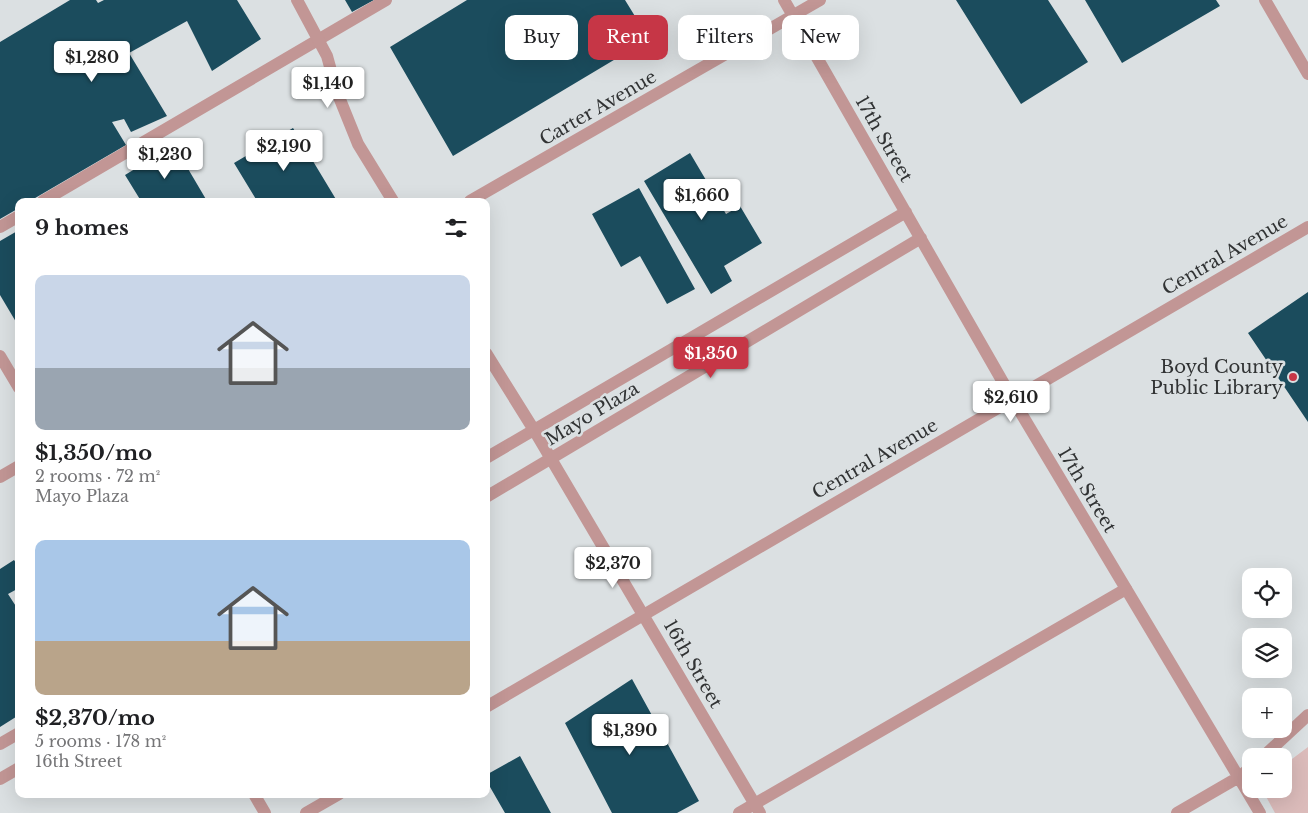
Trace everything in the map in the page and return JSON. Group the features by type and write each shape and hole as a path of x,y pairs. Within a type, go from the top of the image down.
{"street":[{"path":"296,0 327,56 337,92 358,144 391,198"},
{"path":"48,198 386,0"},
{"name":"17th Street","path":"784,0 792,15"},
{"name":"Carter Avenue","path":"795,15 820,0"},
{"path":"1268,1 1308,74"},
{"name":"Carter Avenue","path":"475,198 782,22"},
{"name":"17th Street","path":"818,60 1012,398 1260,813"},
{"name":"Mayo Plaza","path":"490,456 906,212"},
{"path":"0,227 15,218"},
{"name":"Central Avenue","path":"490,705 1012,398 1308,227"},
{"name":"Mayo Plaza","path":"490,494 921,238"},
{"path":"0,356 15,381"},
{"name":"16th Street","path":"490,359 534,430 757,808"},
{"path":"0,477 15,468"},
{"path":"739,813 757,808 1126,589"},
{"path":"1273,748 1308,715"},
{"path":"0,744 15,735"},
{"path":"0,779 15,770"},
{"path":"1176,813 1242,774"},
{"path":"256,798 265,813"},
{"path":"306,813 332,798"}],"shaded area":[{"path":"1308,747 1308,813 1275,813 1267,798 1292,798 1292,759"}],"building":[{"path":"70,0 96,0 98,3 104,0 237,0 261,39 212,71 187,21 129,53 167,116 131,132 124,119 112,122 126,145 35,198 15,198 15,210 0,219 0,42"},
{"path":"345,0 374,0 352,12"},
{"path":"467,0 625,0 634,15 588,15 588,60 614,60 453,156 390,47"},
{"path":"956,0 1048,0 1088,62 1021,104"},
{"path":"1085,0 1216,0 1220,6 1122,63"},
{"path":"293,128 335,198 255,198 234,163"},
{"path":"174,145 205,198 139,198 125,175"},
{"path":"690,153 726,214 740,206 762,243 724,266 732,281 711,294 644,181"},
{"path":"639,188 695,289 667,304 640,256 621,267 592,214"},
{"path":"15,232 15,320 0,295 0,241"},
{"name":"Boyd County Public Library","path":"1308,292 1308,422 1248,333"},
{"path":"14,560 15,561 15,590 8,594 15,605 15,718 0,727 0,569"},
{"path":"632,679 699,801 677,813 612,813 565,723"},
{"path":"520,756 551,813 505,813 490,787 490,773"}],"place":[{"name":"Boyd County Public Library","path":"1293,377"}]}
